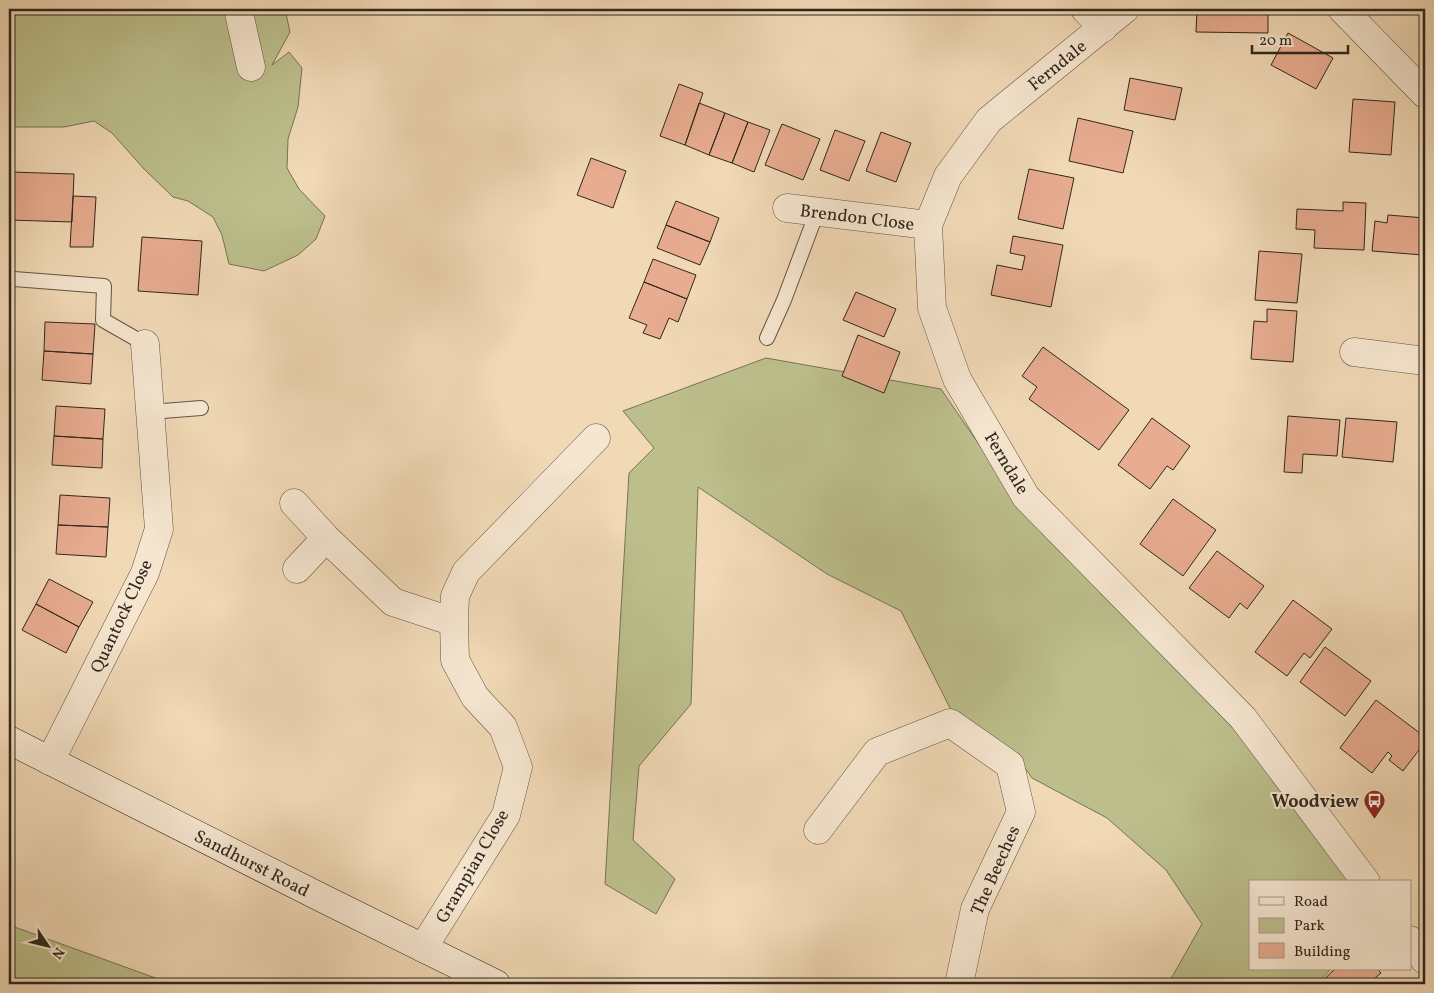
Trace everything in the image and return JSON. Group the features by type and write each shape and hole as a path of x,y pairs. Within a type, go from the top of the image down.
{"street":[{"path":"238,9 251,67"},
{"name":"Ferndale","path":"1125,9 1094,18 989,120 948,176 928,225 932,308 957,379 1026,497 1243,718 1364,880"},
{"path":"1342,9 1425,94"},
{"name":"Brendon Close","path":"787,208 928,225"},
{"name":"Quantock Close","path":"50,761 145,574 159,529 146,344"},
{"path":"1354,352 1425,361"},
{"name":"Grampian Close","path":"423,948 506,815 518,767 503,727 475,697 455,660 455,596 466,572 596,438"},
{"path":"294,503 326,538 392,602 454,622"},
{"path":"297,569 326,538"},
{"name":"The Beeches","path":"818,830 877,752 950,723 1010,765 1021,812 975,909 960,984"},
{"name":"Sandhurst Road","path":"9,740 496,984"},
{"path":"1412,943 1425,960"}],"lane":[{"path":"767,338 784,300 817,212"},
{"path":"14,279 104,286 104,320 146,344"},
{"path":"150,412 201,408"}],"green space":[{"path":"9,9 285,9 290,32 272,65 289,52 302,68 298,107 288,139 287,168 299,189 325,216 316,239 298,255 264,271 229,264 222,235 213,217 188,201 173,197 144,169 112,133 94,121 64,127 12,127 9,122"},
{"path":"766,358 941,389 1026,513 1237,727 1353,880 1249,880 1249,970 1330,970 1317,984 1168,984 1202,924 1166,870 1107,818 1032,778 1016,755 951,710 901,611 827,574 698,487 691,704 639,766 633,840 675,879 656,914 605,884 629,473 654,448 623,411"},
{"path":"9,925 172,984 9,984"}],"building":[{"path":"1197,9 1268,9 1268,33 1196,32"},
{"path":"1288,33 1333,58 1316,89 1271,65"},
{"path":"1130,78 1182,88 1175,120 1124,110"},
{"path":"679,84 703,93 685,145 660,136"},
{"path":"1353,99 1395,102 1391,155 1349,152"},
{"path":"699,103 725,113 709,155 685,145"},
{"path":"725,113 748,122 732,163 709,155"},
{"path":"1078,118 1133,131 1123,173 1069,161"},
{"path":"748,122 770,130 754,172 732,163"},
{"path":"782,124 820,139 803,180 765,165"},
{"path":"835,130 865,141 849,181 820,170"},
{"path":"881,132 911,143 896,182 866,171"},
{"path":"591,158 626,171 613,208 577,195"},
{"path":"1029,169 1074,178 1063,229 1018,219"},
{"path":"10,172 74,174 72,222 9,220"},
{"path":"73,196 96,197 93,247 70,247"},
{"path":"676,201 719,218 710,242 666,225"},
{"path":"1343,202 1366,203 1364,250 1314,248 1315,230 1296,229 1297,209 1343,211"},
{"path":"1388,215 1425,218 1423,255 1372,251 1375,221 1387,223"},
{"path":"666,225 710,242 700,265 657,248"},
{"path":"1013,236 1063,245 1051,307 991,295 997,265 1022,270 1025,256 1010,253"},
{"path":"142,237 202,241 198,295 138,291"},
{"path":"1259,251 1302,254 1297,303 1255,300"},
{"path":"653,259 696,275 687,299 644,282"},
{"path":"644,282 687,299 678,322 669,318 660,339 643,333 647,325 629,318"},
{"path":"856,292 896,309 884,337 843,320"},
{"path":"1267,309 1297,311 1293,362 1251,359 1254,321 1267,322"},
{"path":"45,322 95,324 93,354 44,351"},
{"path":"858,335 900,352 884,393 842,376"},
{"path":"1043,347 1129,410 1099,450 1029,399 1037,387 1022,376"},
{"path":"44,351 93,354 91,384 42,380"},
{"path":"56,406 105,409 103,439 54,436"},
{"path":"1288,416 1340,420 1337,456 1303,454 1302,473 1284,472"},
{"path":"1152,418 1190,446 1173,470 1167,466 1150,489 1118,465"},
{"path":"1346,418 1397,422 1393,462 1342,457"},
{"path":"54,436 103,439 102,468 52,465"},
{"path":"60,495 110,498 108,527 58,525"},
{"path":"1173,499 1216,530 1183,576 1140,544"},
{"path":"58,525 108,527 106,557 56,554"},
{"path":"1217,551 1264,586 1247,609 1240,603 1229,618 1189,588"},
{"path":"49,579 93,602 79,627 36,604"},
{"path":"1293,600 1332,629 1310,658 1304,653 1287,676 1255,652"},
{"path":"36,604 79,627 66,653 22,630"},
{"path":"1325,647 1371,681 1345,716 1300,682"},
{"path":"1376,700 1425,737 1425,742 1403,771 1389,760 1392,756 1388,752 1372,773 1340,748"},
{"path":"1334,970 1379,970 1381,973 1368,984 1319,984"}],"place":[{"name":"Woodview","path":"1375,820"}]}
